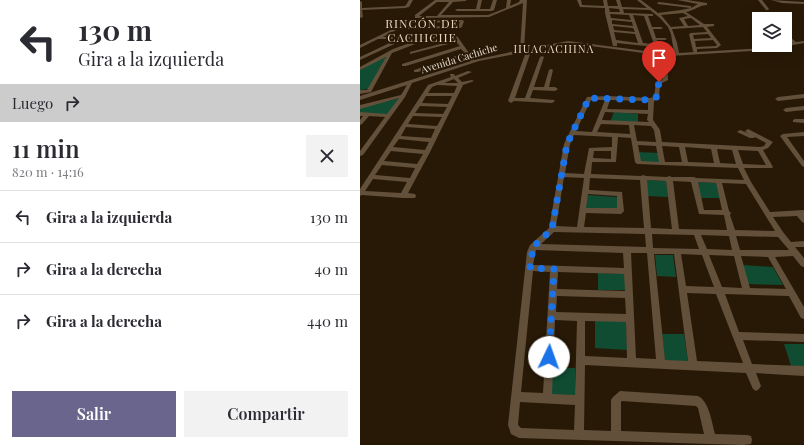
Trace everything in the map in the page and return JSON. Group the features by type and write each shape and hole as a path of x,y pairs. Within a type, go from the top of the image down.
{"street":[{"path":"361,9 382,6 407,7 411,0"},
{"path":"360,48 416,17 437,0 465,0"},
{"path":"438,17 451,0"},
{"path":"453,16 465,0"},
{"path":"478,10 480,0"},
{"path":"457,10 492,10 494,0"},
{"path":"508,0 508,8"},
{"path":"416,17 490,16 521,3 522,0"},
{"path":"526,0 525,50 528,54 512,100 527,99 552,101"},
{"path":"579,0 580,6 650,9"},
{"path":"592,0 594,7"},
{"path":"605,0 616,49"},
{"path":"618,0 623,14"},
{"path":"639,0 659,14 670,28 675,40 677,55"},
{"path":"679,0 706,4"},
{"path":"760,0 767,9"},
{"path":"772,0 804,3"},
{"path":"657,1 694,8"},
{"path":"657,1 674,12"},
{"path":"360,2 361,16"},
{"path":"659,14 684,11 694,8 701,3"},
{"path":"627,4 632,9"},
{"path":"684,11 704,26 710,33 719,46 695,50 691,34 710,33"},
{"path":"607,13 652,15"},
{"path":"631,14 641,45"},
{"path":"646,15 657,47"},
{"path":"687,27 681,18 692,17"},
{"path":"609,19 633,21"},
{"path":"398,28 460,27 462,21 407,22"},
{"path":"610,25 635,27"},
{"path":"670,28 713,25"},
{"path":"650,28 661,28"},
{"path":"612,32 637,33"},
{"path":"386,34 444,33"},
{"path":"378,38 455,37 473,61"},
{"path":"360,59 403,38"},
{"path":"360,69 386,57 393,51 426,38"},
{"path":"654,39 665,39"},
{"path":"693,40 714,39"},
{"path":"412,53 458,40"},
{"path":"792,40 796,44"},
{"path":"614,41 665,47"},
{"name":"Avenida Cachiche","path":"360,98 410,83 473,61 568,42 668,56 766,49 804,42"},
{"path":"423,78 416,71 406,65 462,47"},
{"path":"360,48 386,57"},
{"path":"416,71 467,54"},
{"path":"668,56 666,58 664,72 666,80 658,83 656,98 651,100 589,98 567,144 552,229 533,247 513,425 519,433 616,436 670,441 711,439 747,440"},
{"path":"360,92 369,91 386,57"},
{"path":"527,99 542,57"},
{"path":"546,89 551,70"},
{"path":"446,71 460,86"},
{"path":"360,194 430,86 470,72"},
{"path":"435,84 460,86 472,81"},
{"path":"361,154 410,83"},
{"path":"403,196 460,86"},
{"path":"531,88 556,89"},
{"path":"425,94 455,95"},
{"path":"360,107 402,96"},
{"path":"778,99 804,96"},
{"path":"594,134 608,98"},
{"path":"651,100 650,112 652,124 657,130 662,163"},
{"path":"419,104 450,106"},
{"path":"786,110 804,108"},
{"path":"604,110 650,112"},
{"path":"360,114 388,116"},
{"path":"360,123 367,114"},
{"path":"412,114 445,116"},
{"path":"795,121 804,121"},
{"path":"598,122 652,124"},
{"path":"631,123 632,136 638,162 770,167 760,149"},
{"path":"405,125 439,128"},
{"path":"748,131 769,141 770,142 768,145"},
{"path":"740,132 768,145"},
{"path":"573,133 632,136"},
{"path":"590,160 614,161 614,135"},
{"path":"803,135 783,136 804,165"},
{"path":"397,137 432,140"},
{"path":"634,143 760,149 768,145"},
{"path":"682,145 685,164"},
{"path":"714,147 717,165"},
{"path":"580,229 592,148 614,149"},
{"path":"735,148 740,166 748,182 780,234 804,264"},
{"path":"390,149 426,152"},
{"path":"381,163 419,166"},
{"path":"562,175 748,182"},
{"path":"643,177 662,364"},
{"path":"371,178 411,180"},
{"path":"668,178 676,232"},
{"path":"694,179 701,212 728,213"},
{"path":"718,180 728,213 747,292"},
{"path":"583,210 621,211 620,194 586,192"},
{"path":"360,194 413,196"},
{"path":"768,214 801,213 804,220"},
{"path":"552,229 780,234"},
{"path":"698,233 756,386"},
{"path":"789,245 804,244"},
{"path":"533,247 677,252 770,254 796,253"},
{"path":"627,250 632,362"},
{"path":"677,252 694,366"},
{"path":"770,254 804,315"},
{"path":"530,268 628,271"},
{"path":"547,399 554,269"},
{"path":"683,289 791,293"},
{"path":"553,292 629,295"},
{"path":"552,316 630,318"},
{"path":"579,435 581,317"},
{"path":"738,336 804,338"},
{"path":"581,360 804,371"},
{"path":"616,436 616,400 620,396 698,401 702,406 711,439"},
{"path":"516,397 580,400"}],"green space":[{"path":"383,57 386,58 368,89 360,90 360,70"},
{"path":"400,98 388,115 360,114 360,108"},
{"path":"614,112 638,114 638,124 610,122"},
{"path":"637,152 659,153 660,163 639,162"},
{"path":"645,181 666,181 668,197 647,196"},
{"path":"698,182 716,183 720,198 699,198"},
{"path":"587,195 617,197 618,211 585,209"},
{"path":"655,255 673,255 676,277 657,276"},
{"path":"742,265 773,267 783,285 747,284"},
{"path":"598,273 624,274 626,290 598,290"},
{"path":"595,320 626,321 627,350 595,348"},
{"path":"662,334 684,334 688,362 665,362"},
{"path":"784,344 804,344 804,370 792,369"},
{"path":"553,368 575,368 575,396 551,396"}],"district":[{"name":"RINCÓN DE CACHICHE","path":"422,31"},
{"name":"HUACACHINA","path":"554,49"}],"route":[{"path":"549,357 554,269 530,268 531,252 533,247 552,229 567,144 589,98 651,100 656,98 659,82"}]}
